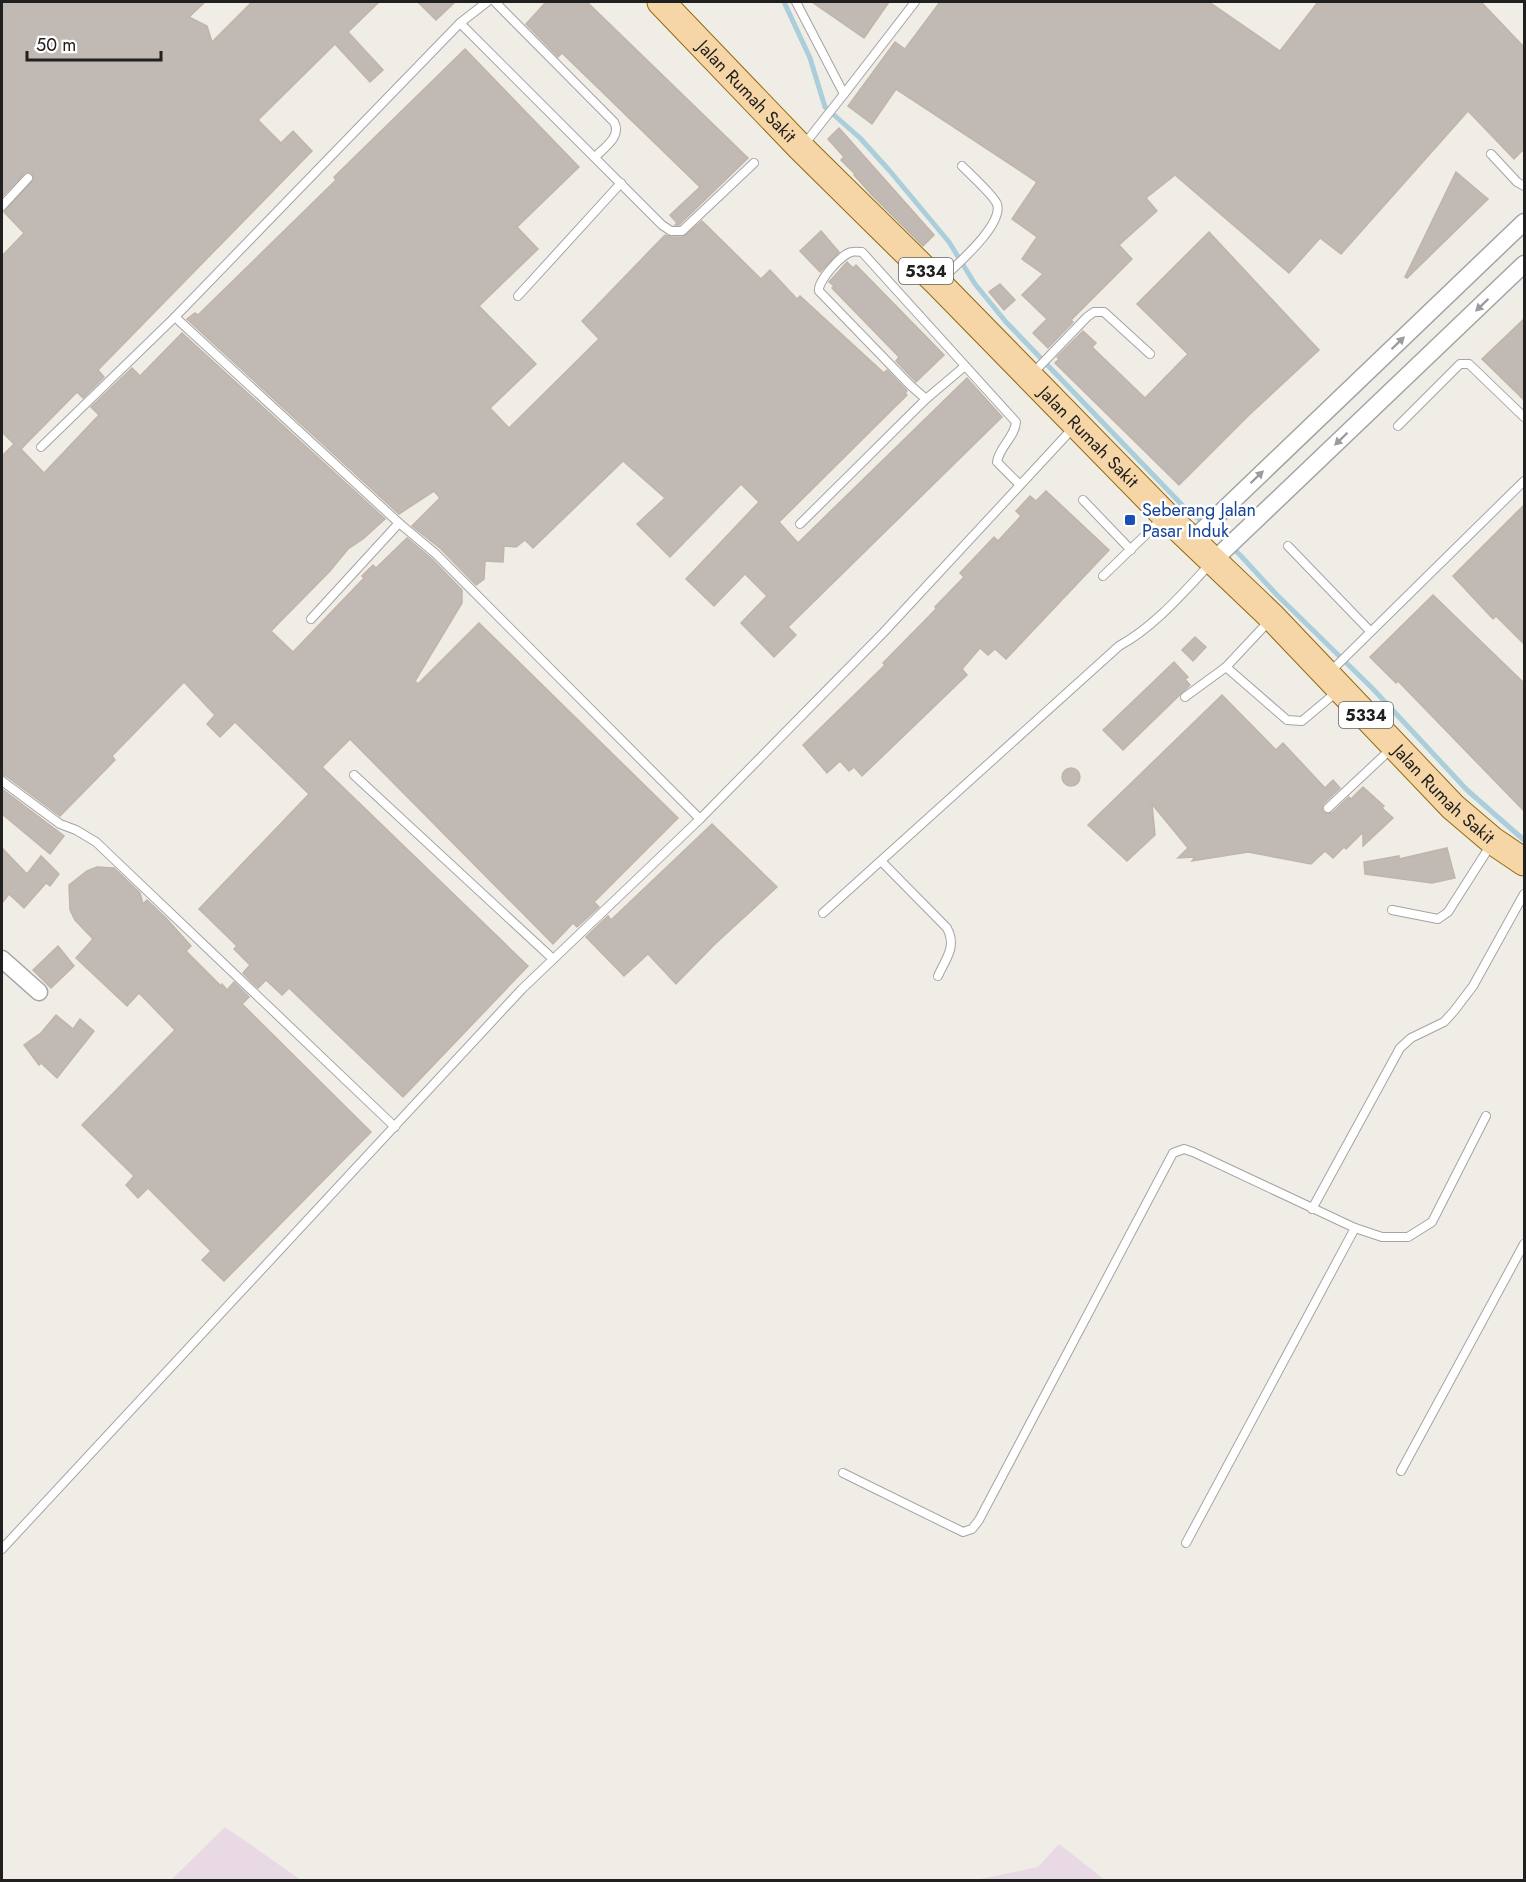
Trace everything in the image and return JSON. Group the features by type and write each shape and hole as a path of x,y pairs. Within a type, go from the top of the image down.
{"main road":[{"name":"Jalan Rumah Sakit","path":"663,2 809,138 945,276 1040,367 1076,424 1165,515 1203,529 1225,549 1272,617 1338,671 1394,745 1453,807 1493,841 1524,862"}],"street":[{"path":"1203,529 1524,222"},
{"path":"1225,549 1524,264"},
{"path":"2,959 39,992"}],"lane":[{"path":"41,447 175,317 460,23 487,2"},
{"path":"495,2 614,122 617,134 595,157"},
{"path":"796,2 844,94"},
{"path":"809,138 915,2"},
{"path":"460,23 662,225 677,232 682,231 753,163"},
{"path":"1491,154 1517,182 1524,186"},
{"path":"945,276 992,226 998,212 997,202 962,166"},
{"path":"2,206 28,178"},
{"path":"518,296 621,183"},
{"path":"926,399 910,386 819,291 820,283 845,255 853,251 862,252 1016,422 1014,431 999,454 997,462 1019,484"},
{"path":"1040,367 1094,312 1104,312 1150,354"},
{"path":"175,317 399,523 436,554 700,819"},
{"path":"1398,426 1461,364 1469,364 1524,417"},
{"path":"800,524 926,399 965,366"},
{"path":"2,1549 522,988 700,819 883,633 1076,424"},
{"path":"1226,667 1287,720 1302,721 1370,631 1524,481"},
{"path":"1083,500 1131,550"},
{"path":"1103,576 1165,515"},
{"path":"311,619 399,523"},
{"path":"1288,546 1370,631"},
{"path":"823,913 1119,646 1135,637 1187,589 1225,549"},
{"path":"1185,697 1226,667 1272,617"},
{"path":"1328,807 1394,745"},
{"path":"354,775 553,959"},
{"path":"2,781 60,824 96,842 395,1127"},
{"path":"1392,910 1438,919 1448,912 1493,841"},
{"path":"882,862 947,928 952,938 952,946 938,976"},
{"path":"1312,1209 1400,1048 1410,1038 1444,1022 1454,1011 1473,986 1524,894"},
{"path":"843,1473 963,1532 972,1529 979,1521 1173,1153 1184,1149 1193,1152 1355,1228 1382,1237 1408,1237 1432,1222 1486,1116"},
{"path":"1186,1543 1355,1228"},
{"path":"1401,1471 1524,1244"}],"shaded area":[{"path":"225,1827 301,1880 171,1880"},
{"path":"1059,1844 1105,1880 975,1880 1038,1867"}],"building":[{"path":"2,2 205,2 189,17 207,26 212,42 252,2 379,2 348,32 383,70 370,82 335,44 258,120 281,143 293,131 312,151 98,370 104,377 83,398 77,392 21,449 44,473 99,415 91,407 132,368 140,376 182,333 385,519 348,549 330,571 271,631 293,652 364,578 362,576 373,565 376,568 407,538 432,559 462,590 462,603 415,681 418,684 479,623 678,818 594,902 599,907 577,927 573,923 553,944 350,739 322,767 528,966 403,1097 289,988 282,995 266,980 258,988 243,973 250,965 234,949 237,946 199,909 309,794 235,722 220,737 207,724 215,715 184,682 112,756 115,760 60,816 2,775 2,456 14,444 2,432 2,256 24,233 4,212 34,179 32,173 26,172 2,197"},
{"path":"418,2 455,2 436,20"},
{"path":"546,2 587,2 748,158 679,225 675,225 677,223 670,215 700,187 562,53 558,57 526,24"},
{"path":"812,2 889,2 864,38"},
{"path":"940,2 1209,2 1280,51 1318,2 1481,2 1524,47 1524,149 1514,159 1468,111 1341,254 1320,238 1289,273 1175,175 1146,198 1157,211 1119,245 1132,259 1071,320 1073,322 1048,348 1033,333 1047,319 1022,295 1043,274 1022,259 1037,237 1012,219 1037,182 896,89 872,124 848,106 895,42 905,49"},
{"path":"465,49 579,167 517,227 538,249 479,306 536,364 490,408 509,428 599,339 582,321 665,235 683,237 702,221 761,279 770,270 797,299 800,296 884,373 887,370 907,391 905,393 907,395 779,522 798,543 967,378 1002,417 788,627 796,635 774,657 741,623 767,596 745,574 714,606 686,579 759,502 741,484 670,557 637,524 665,498 623,461 533,548 525,540 516,547 504,546 503,562 485,561 484,579 476,585 441,549 412,526 440,498 434,491 399,514 187,319 195,313 198,315"},
{"path":"839,128 934,235 923,246 841,160 844,157 828,139"},
{"path":"1456,172 1488,199 1407,278 1405,277"},
{"path":"821,231 839,252 820,272 800,251"},
{"path":"1209,232 1319,350 1179,485 1055,363 1059,359 1057,357 1083,331 1096,343 1092,347 1145,398 1188,354 1137,304"},
{"path":"847,262 853,268 856,265 944,355 916,382 896,361 899,357 832,288 834,286 829,282"},
{"path":"1000,284 1015,300 1004,310 989,292"},
{"path":"1524,319 1524,400 1482,359"},
{"path":"1046,491 1109,550 1006,659 995,649 988,655 980,648 962,669 967,675 862,776 854,767 849,771 840,761 827,773 803,745 885,665 883,663 964,577 960,573 994,537 998,541 1021,516 1016,511 1030,496 1036,501"},
{"path":"1524,505 1524,644 1496,616 1493,619 1453,576"},
{"path":"1433,595 1524,683 1524,811 1398,681 1396,683 1370,657"},
{"path":"1195,637 1206,647 1193,661 1182,650"},
{"path":"1174,662 1188,677 1185,679 1190,685 1123,750 1103,730"},
{"path":"1222,695 1276,750 1283,743 1325,788 1333,780 1340,788 1323,804 1324,813 1332,813 1363,787 1384,806 1382,808 1393,818 1363,846 1363,832 1333,858 1325,851 1311,864 1248,852 1192,861 1195,857 1178,858 1188,848 1152,804 1155,835 1127,861 1088,825"},
{"path":"1071,768 1079,773 1080,777 1075,785 1071,786 1063,781 1062,777 1067,769"},
{"path":"2,789 64,836 50,854 2,814"},
{"path":"712,824 777,887 715,944 676,984 648,954 624,976 586,937 608,916 611,920"},
{"path":"2,848 27,874 41,856 59,874 50,886 46,883 24,908 9,894 2,903"},
{"path":"1447,848 1455,878 1432,883 1365,874 1364,862 1399,856 1399,859"},
{"path":"97,867 114,868 140,893 143,904 147,900 166,918 191,946 186,951 221,986 222,984 227,990 234,982 249,997 242,1004 371,1132 224,1281 202,1260 211,1251 148,1188 138,1198 126,1185 134,1176 82,1125 175,1030 139,993 127,1006 76,958 93,939 75,920 70,910 69,885 87,871"},
{"path":"58,946 74,966 51,988 33,970"},
{"path":"56,1015 73,1029 80,1019 94,1031 57,1078 41,1063 39,1065 24,1045 41,1033"}],"waterway":[{"path":"784,2 810,58 825,107 860,138 889,170 949,242 975,284 1006,322 1186,509 1215,531 1240,555 1277,595 1373,689 1467,790 1524,840"}],"place":[{"name":"Seberang Jalan Pasar Induk","path":"1130,520"}]}
